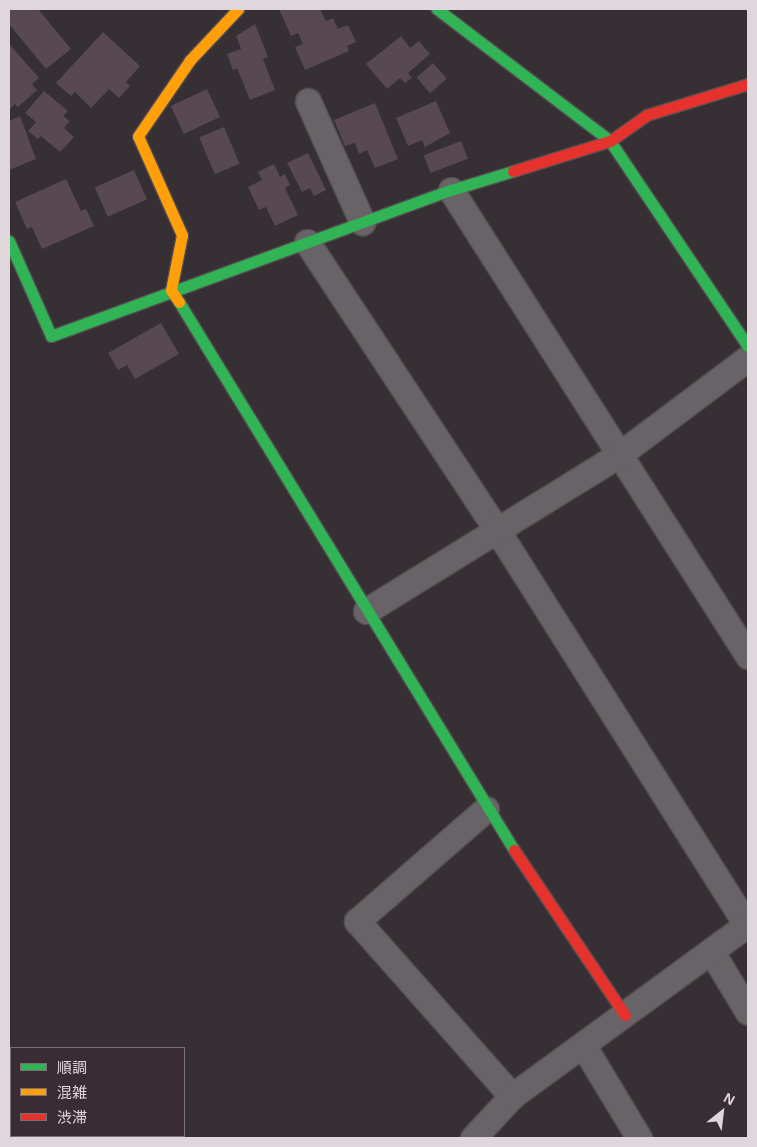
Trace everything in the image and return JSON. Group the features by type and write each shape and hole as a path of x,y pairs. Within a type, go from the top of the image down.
{"street":[{"path":"238,9 190,60 138,136 182,235 171,290 486,809 625,1015"},
{"path":"437,9 610,141 748,346"},
{"path":"11,253 51,336 171,290 451,190 610,141 647,115 748,84"},
{"path":"308,101 362,222"},
{"path":"451,190 748,656"},
{"path":"308,242 497,530 748,924 512,1096 473,1138"},
{"path":"366,612 620,454 748,358"},
{"path":"486,809 357,920 512,1096"},
{"path":"711,952 748,1012"},
{"path":"583,1045 639,1138"}],"building":[{"path":"10,9 38,9 71,49 46,69 9,24"},
{"path":"279,9 320,9 326,21 333,18 338,29 348,25 356,42 347,46 349,51 305,70 295,47 303,44 298,33 291,36"},
{"path":"255,24 268,57 263,59 275,90 250,100 237,68 233,70 227,54 241,49 236,36"},
{"path":"103,32 140,66 126,82 130,86 119,98 109,89 91,108 75,92 71,96 56,83"},
{"path":"401,36 410,48 419,41 430,54 408,73 412,78 405,83 400,78 387,89 366,64"},
{"path":"10,45 39,78 32,84 37,90 18,107 15,104 10,109"},
{"path":"433,63 447,79 430,93 416,77"},
{"path":"207,89 220,117 184,134 171,106"},
{"path":"44,91 68,111 63,116 70,121 64,128 74,137 60,152 41,136 38,139 28,131 36,122 25,113"},
{"path":"436,101 450,133 425,147 422,140 408,146 396,118"},
{"path":"375,103 398,159 375,168 367,150 359,154 355,143 345,146 334,120"},
{"path":"20,116 36,159 9,170 9,121"},
{"path":"224,127 240,164 215,174 199,138"},
{"path":"461,141 468,159 430,173 424,155"},
{"path":"308,153 326,190 314,196 310,188 302,192 287,163"},
{"path":"274,164 280,177 285,174 290,185 285,188 298,215 275,226 266,207 259,210 248,187 262,180 258,172"},
{"path":"134,170 147,199 108,217 95,187"},
{"path":"66,179 81,211 86,209 94,226 42,249 32,227 27,229 15,202"},
{"path":"161,323 179,354 135,379 127,365 118,370 108,353"}],"traffic: fast":[{"path":"437,9 610,141 748,346"},
{"path":"9,241 51,336 451,190 513,171"},
{"path":"179,302 514,850"}],"traffic: slow":[{"path":"179,302 171,290 182,235 138,136 190,60 238,9"}],"traffic: jam":[{"path":"513,171 610,141 647,115 748,84"},
{"path":"514,850 625,1015"}]}
